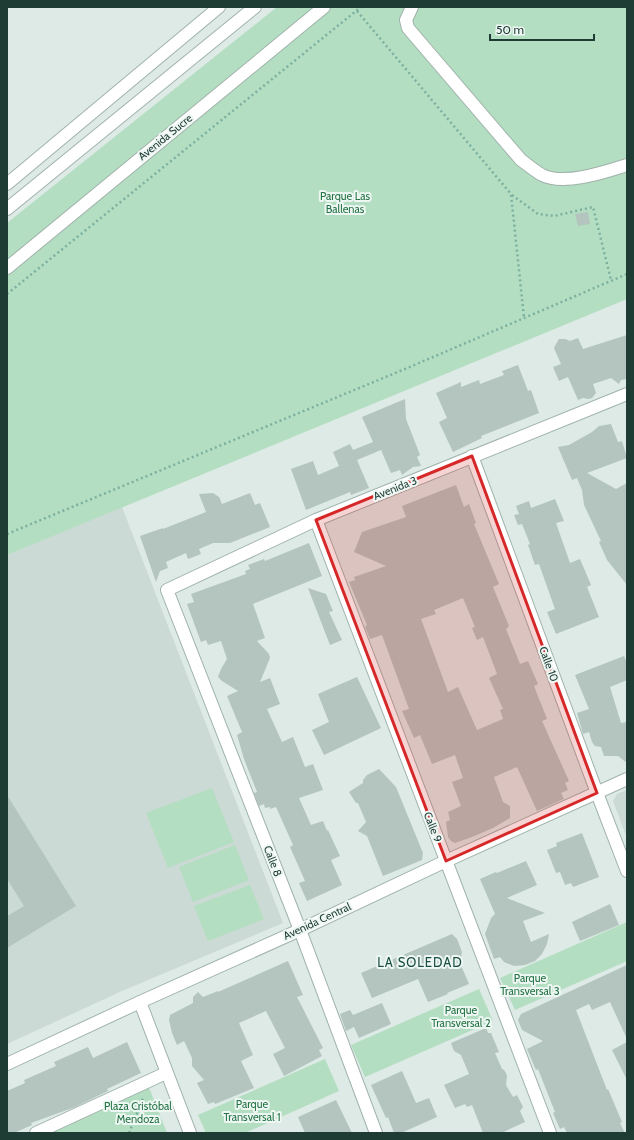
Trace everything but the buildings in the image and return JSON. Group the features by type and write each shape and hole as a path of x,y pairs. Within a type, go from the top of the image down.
{"street":[{"path":"7,184 218,7"},
{"path":"7,209 255,7"},
{"name":"Avenida Sucre","path":"7,268 324,7"},
{"path":"412,7 406,20 408,28 521,160 542,175 566,180 603,173 627,164"},
{"name":"Avenida 3","path":"167,590 316,520 472,456 626,396"},
{"name":"Calle 10","path":"472,456 627,870"},
{"name":"Calle 9","path":"316,520 550,1133"},
{"name":"Calle 8","path":"167,590 300,930 376,1133"},
{"name":"Avenida Central","path":"7,1064 627,779"},
{"path":"140,1002 190,1133"},
{"path":"36,1133 166,1072"}],"path":[{"path":"7,294 362,7"},
{"path":"357,11 512,194 538,214 554,216 593,207 611,281"},
{"path":"512,194 524,318"},
{"path":"7,534 405,369 627,274"},
{"path":"129,1133 151,1080"}],"highlighted area":[{"path":"472,456 597,793 446,861 316,520"}],"shaded area":[{"path":"122,507 283,923 122,991 7,1044 7,555"},
{"path":"627,790 627,838 613,801 617,794"}],"green space":[{"name":"Parque Las Ballenas","path":"277,7 627,7 627,299 7,555 7,223"},
{"path":"212,788 234,842 168,868 146,813"},
{"path":"235,845 249,880 193,902 179,867"},
{"path":"250,885 264,919 208,941 194,906"},
{"name":"Parque Transversal 3","path":"627,922 627,961 515,1010 500,978"},
{"name":"Parque Transversal 2","path":"479,989 493,1021 365,1077 351,1045"},
{"name":"Parque Transversal 1","path":"325,1059 339,1091 245,1133 206,1133 198,1115"},
{"name":"Plaza Cristóbal Mendoza","path":"148,1085 167,1133 42,1133"}],"district":[{"name":"LA SOLEDAD","path":"420,962"}]}
